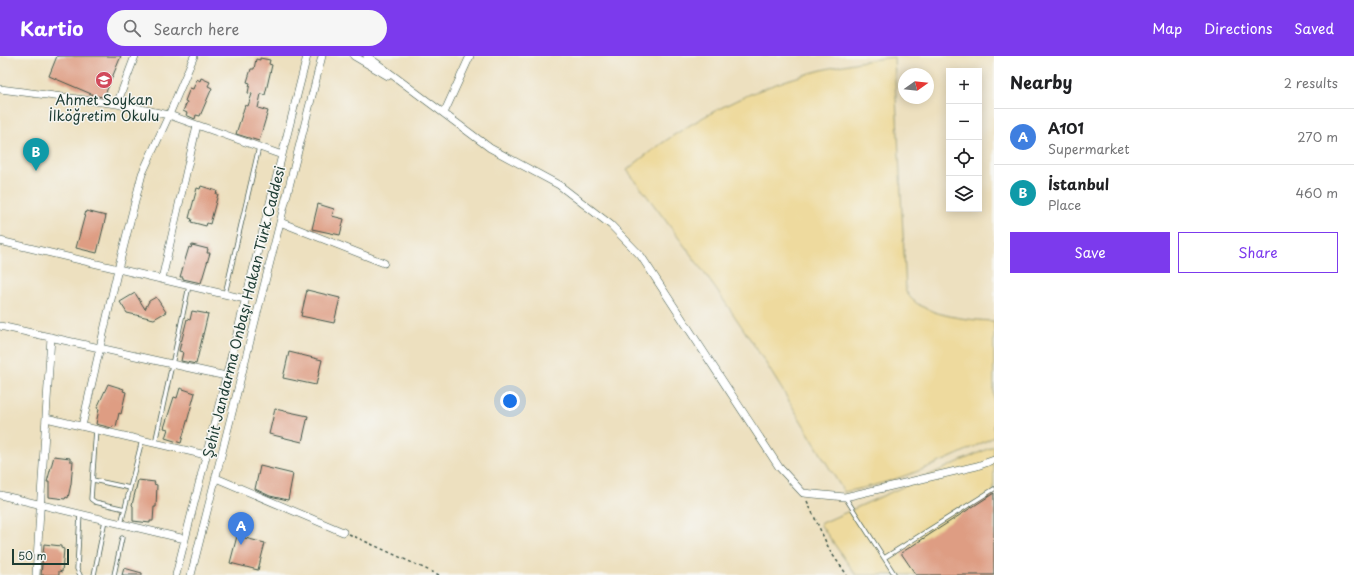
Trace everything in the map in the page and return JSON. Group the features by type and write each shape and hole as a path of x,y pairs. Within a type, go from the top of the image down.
{"street":[{"path":"117,104 135,56"},
{"path":"82,426 118,269 142,174 194,56"},
{"name":"Şehit Jandarma Onbaşı Hakan Türk Caddesi","path":"176,575 307,56"},
{"name":"Şehit Jandarma Onbaşı Hakan Türk Caddesi","path":"191,575 322,56"},
{"path":"354,56 423,96"},
{"path":"367,56 423,96 490,148 559,185 611,225 641,256 779,467 803,493 845,497 977,466 994,460"},
{"path":"444,113 470,56"},
{"path":"0,89 117,104 169,115 282,155"},
{"path":"162,279 197,125"},
{"path":"280,222 384,263"},
{"path":"0,241 245,299"},
{"path":"0,326 226,376"},
{"path":"36,575 42,505 51,337"},
{"path":"46,418 206,455"},
{"path":"216,478 343,532"},
{"path":"0,495 185,539"}],"lane":[{"path":"224,294 259,147"},
{"path":"155,443 189,286"},
{"path":"96,429 92,501 125,509"},
{"path":"121,524 142,440"},
{"path":"92,480 130,488"},
{"path":"884,558 994,489"},
{"path":"845,497 895,575"},
{"path":"80,514 77,569 80,575"},
{"path":"94,575 105,520"},
{"path":"114,575 122,538"}],"path":[{"path":"803,493 830,551 847,575"},
{"path":"343,532 439,575"}],"sand":[{"path":"894,57 906,291 912,299 921,306 933,311 958,318 994,321 994,437 939,463 902,477 844,492 749,337 698,264 627,170 688,126 752,93 786,80 821,70 857,62"},
{"path":"994,446 994,575 856,575 820,524"}],"building":[{"path":"57,56 121,56 104,97 96,96 49,76"},
{"path":"260,58 270,60 269,64 272,65 265,95 261,94 258,108 268,111 259,141 236,134 245,105 248,106 252,94 248,93 250,83 247,82 251,69 254,69 256,59 260,60"},
{"path":"201,78 210,82 208,86 212,88 200,116 196,115 195,119 186,115 187,113 183,111 187,102 185,101 190,88 193,89 197,79 200,81"},
{"path":"201,186 217,191 216,194 218,194 210,224 207,223 206,226 191,222 192,219 189,218 197,188 200,189"},
{"path":"318,204 334,209 332,216 344,219 340,235 312,229"},
{"path":"86,211 106,216 97,253 76,248"},
{"path":"192,245 208,249 207,253 210,253 201,283 180,277 189,247 191,248"},
{"path":"307,290 340,298 334,323 301,316"},
{"path":"135,293 145,309 149,301 156,297 166,312 154,319 127,313 120,302"},
{"path":"192,311 208,314 196,364 181,361 183,352 179,351 187,319 190,320"},
{"path":"289,352 322,360 316,385 283,378"},
{"path":"108,384 124,389 123,391 126,392 121,414 119,413 116,427 113,426 112,428 96,424 99,409 97,408"},
{"path":"180,388 195,393 181,443 165,438 168,429 164,428 174,397 177,398"},
{"path":"275,409 308,416 302,442 269,434"},
{"path":"54,456 70,458 70,461 73,461 71,484 68,498 66,497 65,499 49,497 49,482 47,482"},
{"path":"260,466 293,474 288,500 270,496 255,489"},
{"path":"138,480 155,482 154,484 157,485 156,507 154,507 153,521 150,521 150,523 133,521 132,505"},
{"path":"994,493 994,575 916,575 901,553"},
{"path":"237,536 265,543 258,570 230,563"},
{"path":"44,544 61,546 61,548 64,549 62,572 59,571 59,575 41,575"},
{"path":"124,568 142,573 142,575 122,575"}],"place":[{"name":"Ahmet Soykan İlköğretim Okulu","path":"104,80"},
{"name":"İstanbul","path":"36,171"},
{"name":"A101","path":"241,545"}]}
